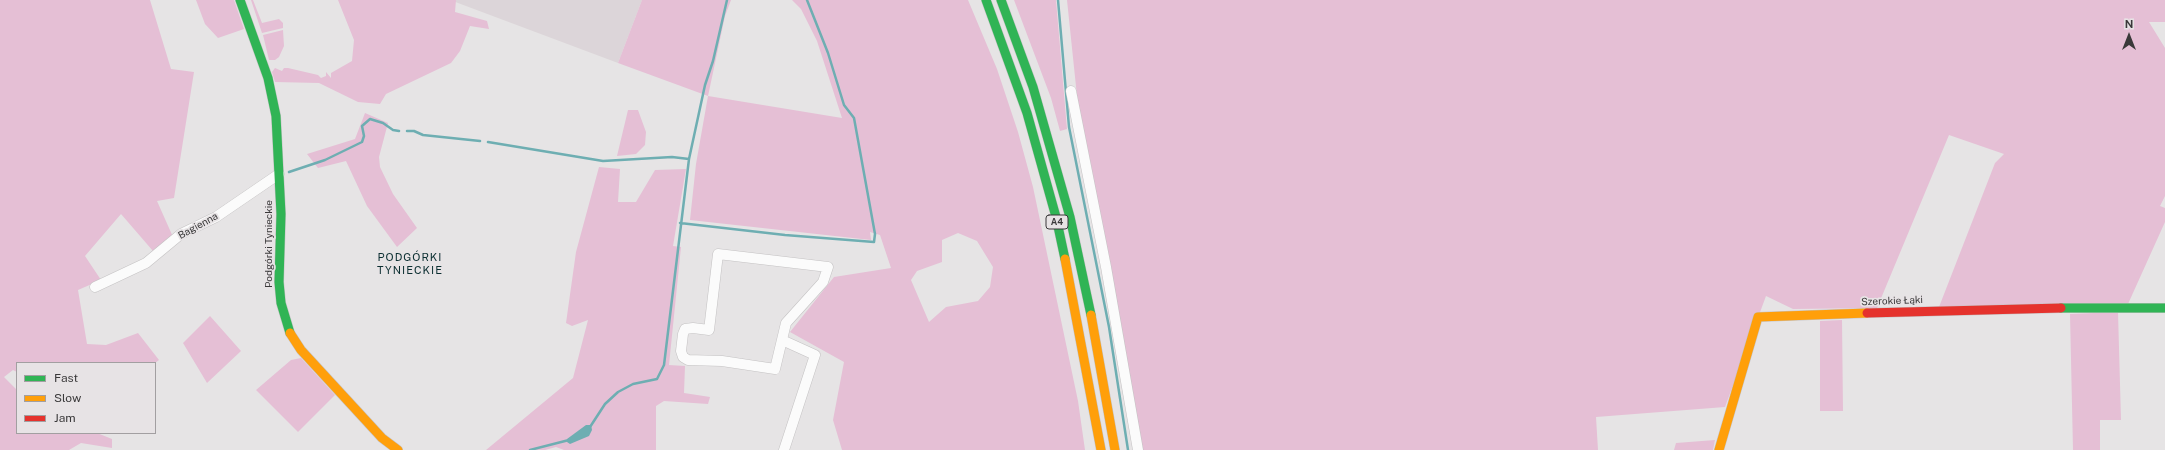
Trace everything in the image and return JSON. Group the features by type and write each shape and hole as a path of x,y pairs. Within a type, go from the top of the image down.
{"main road":[{"name":"Podgórki Tynieckie","path":"240,0 269,83 276,116 279,174 279,282 281,303 288,330 301,350 382,438 398,450"},
{"name":"A4","path":"986,0 1025,107 1056,218 1077,317 1101,450"},
{"name":"A4","path":"1001,0 1033,87 1070,216 1085,286 1115,450"},
{"name":"Szerokie Łąki","path":"1719,450 1758,317 2020,308 2165,308"}],"street":[{"path":"1071,91 1106,267 1138,450"},
{"name":"Bagienna","path":"95,287 146,263 181,234 216,217 279,174"},
{"path":"718,254 828,267 823,282 786,322 782,340 775,369 722,361 688,360 683,356 681,351 685,329 693,328 709,330 718,254"},
{"path":"782,340 815,355 784,450"}],"shaded area":[{"path":"0,0 150,0 171,69 194,72 174,198 157,201 173,237 153,251 121,214 85,256 101,280 78,290 87,344 106,345 138,333 159,360 156,362 16,362 16,372 13,370 4,377 16,389 16,434 100,434 112,439 112,448 81,443 69,450 0,450"},
{"path":"196,0 234,0 244,29 218,38 205,24"},
{"path":"251,0 253,0 262,23 279,19 283,23 283,28 262,33"},
{"path":"338,0 456,0 455,12 487,21 489,29 470,26 460,51 451,63 386,94 380,104 358,102 319,83 275,82 272,72 275,68 282,71 284,68 288,68 318,75 321,78 326,76 326,72 331,78 331,73 352,61 354,40"},
{"path":"450,0 642,0 618,63"},
{"path":"642,0 731,0 725,16 708,96 618,63"},
{"path":"792,0 968,0 997,69 1018,132 1033,187 1078,401 1085,450 842,450 833,420 844,362 790,332 834,277 891,268 880,235 870,232 871,240 690,220 696,164 708,96 842,118 817,41 801,9","holes":["958,233 977,241 993,267 990,287 978,301 946,307 929,322 911,280 917,271 942,262 942,240"]},
{"path":"1014,0 1056,0 1067,129 1060,131 1051,98"},
{"path":"1067,0 2165,0 2165,22 2149,22 2165,48 2165,196 2160,206 2165,208 2165,222 2128,304 1939,307 1995,163 2004,154 1949,135 1877,308 1793,309 1766,296 1725,407 1596,417 1598,450 1143,450 1077,96"},
{"path":"283,30 284,46 279,57 275,60 269,60 263,35"},
{"path":"628,110 638,110 646,132 645,145 636,154 617,156"},
{"path":"365,113 388,123 379,157 380,167 393,194 417,228 397,247 367,206 346,161 318,168 307,154 355,139"},
{"path":"599,167 620,169 618,202 636,202 655,170 686,169 673,246 681,247 669,365 685,366 684,393 710,397 708,404 664,401 656,406 656,450 564,450 556,447 545,450 486,450 573,378 588,320 572,326 566,323 576,252"},
{"path":"2118,312 2121,420 2100,420 2100,450 2073,450 2070,314"},
{"path":"210,316 241,351 207,383 183,343"},
{"path":"1842,320 1843,411 1820,411 1820,321"},
{"path":"301,358 335,395 298,432 256,390 291,360"},
{"path":"1715,440 1713,450 1674,450 1676,443"}],"water":[{"path":"586,425 591,425 592,430 589,436 570,444 567,442 567,439"}],"waterway":[{"path":"590,427 605,404 618,392 633,384 657,379 664,365 689,159 705,85 713,61 727,0"},
{"path":"680,223 785,235 874,242 875,234 854,118 844,105 828,53 807,0"},
{"path":"1058,0 1069,127 1109,327 1128,450"},
{"path":"289,172 325,160 362,142 364,136 362,126 370,119 383,123 393,130 399,131"},
{"path":"407,131 414,131 423,135 480,141"},
{"path":"488,142 603,161 672,157 689,159"},
{"path":"530,450 569,440"}],"traffic: fast":[{"path":"240,0 268,78 276,116 281,214 279,282 281,303 290,333"},
{"path":"986,0 1027,113 1056,217 1065,259"},
{"path":"1001,0 1033,87 1070,217 1091,315"},
{"path":"2061,308 2165,308"}],"traffic: slow":[{"path":"1065,259 1101,450"},
{"path":"1719,450 1758,317 1867,313"},
{"path":"1091,315 1115,450"},
{"path":"290,333 301,350 382,438 398,450"}],"traffic: jam":[{"path":"1867,313 2061,308"}],"district":[{"name":"PODGÓRKI TYNIECKIE","path":"410,264"}]}
